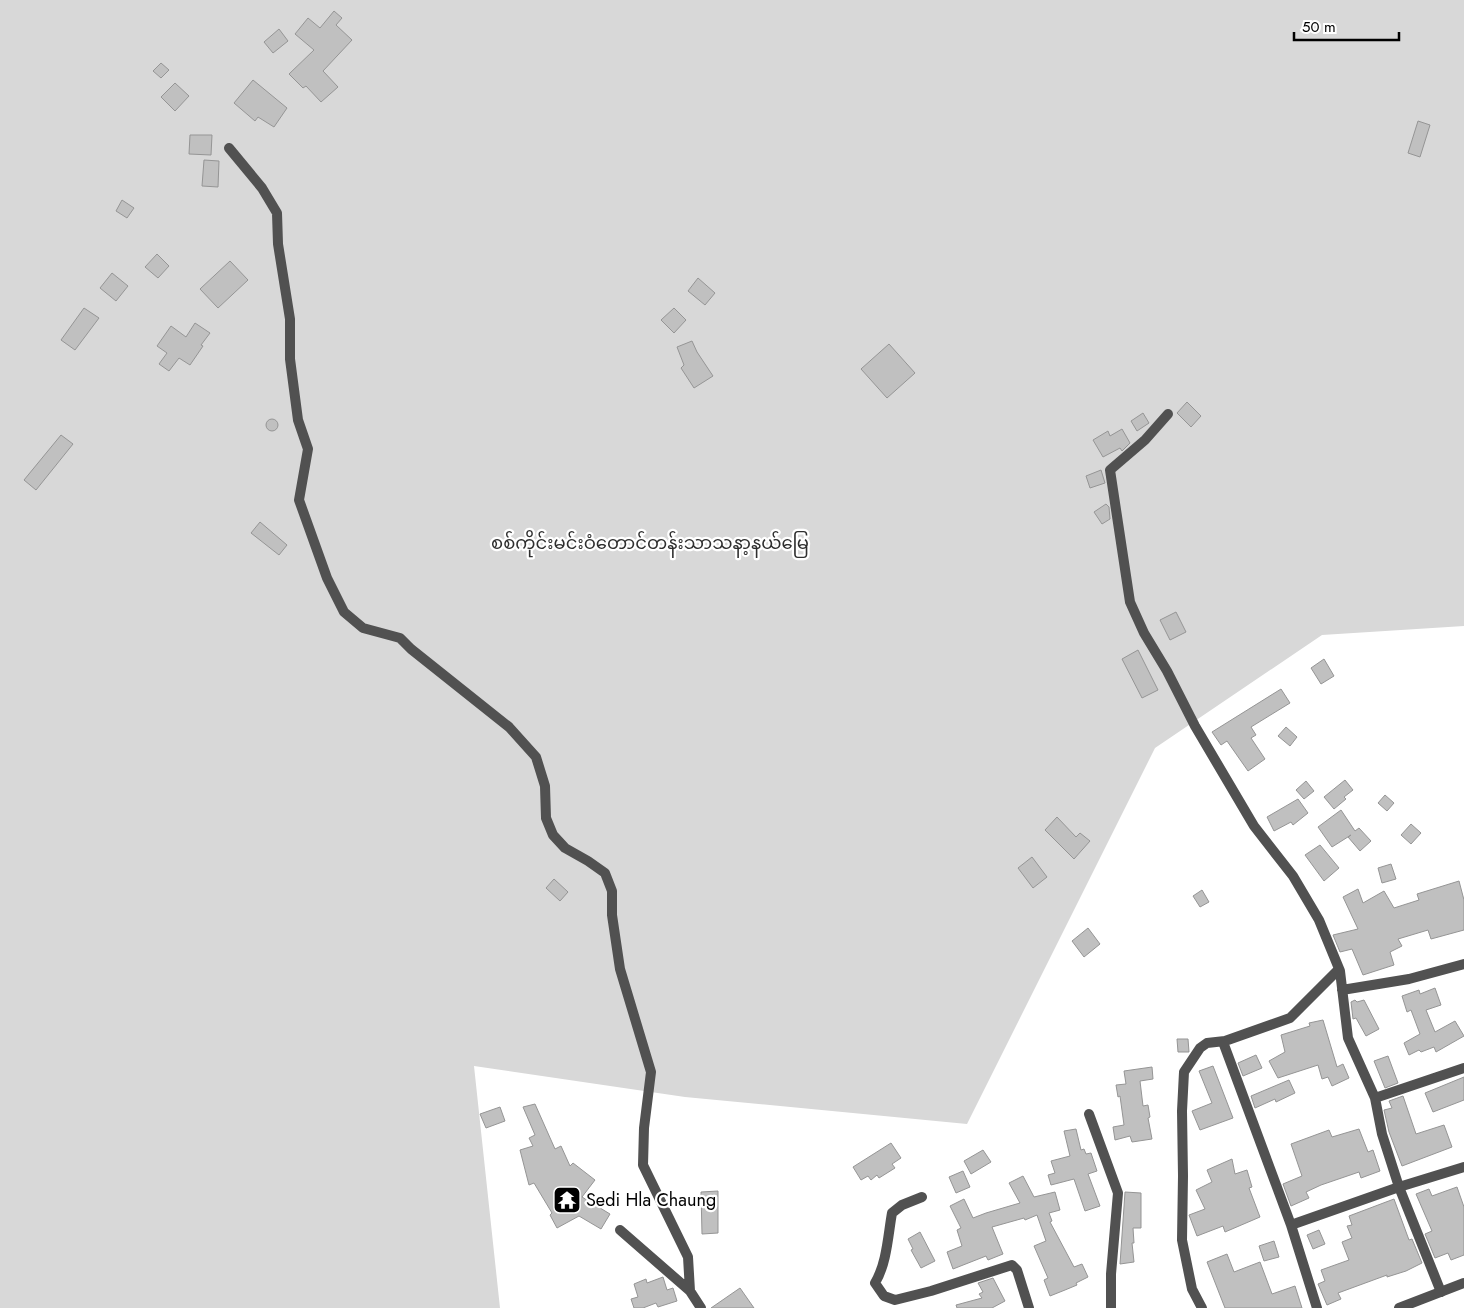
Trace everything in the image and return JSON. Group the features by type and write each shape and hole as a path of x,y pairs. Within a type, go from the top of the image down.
{"street":[{"path":"229,148 262,188 277,213 278,244 290,319 291,368 298,420 308,449 299,500 327,578 344,612 363,628 400,638 432,667 509,727 536,757 545,786 546,818 553,835 566,848 605,873 612,891 612,915 620,969 651,1072 644,1128 643,1165 688,1257 690,1291"},
{"path":"1168,414 1145,440 1110,470 1130,602 1144,633 1167,672 1194,726 1254,826 1293,876 1319,920 1339,969 1348,1038 1374,1098 1382,1134 1399,1187 1441,1292"},
{"path":"1342,990 1409,979 1464,964"},
{"path":"1202,1308 1192,1289 1182,1240 1182,1111 1184,1072 1200,1048 1207,1043 1223,1042 1290,1018 1339,969"},
{"path":"1223,1042 1292,1225 1317,1308"},
{"path":"1374,1098 1464,1068"},
{"path":"1089,1114 1118,1193 1111,1274 1111,1308"},
{"path":"1292,1225 1399,1187 1464,1167"},
{"path":"922,1197 902,1205 892,1213 882,1267 875,1283 884,1296 895,1300 931,1291 1012,1265 1016,1270 1029,1308"},
{"path":"620,1230 690,1291 702,1308"},
{"path":"1399,1308 1464,1283"}],"green space":[{"name":"စစ်ကိုင်းမင်းဝံတောင်တန်းသာသနာ့နယ်မြေ","path":"0,0 1464,0 1464,626 1322,635 1155,748 967,1124 685,1097 474,1066 500,1308 0,1308"}],"building":[{"path":"334,11 342,18 336,25 352,40 323,71 338,87 321,102 306,86 303,88 289,74 314,50 295,34 308,18 320,28"},
{"path":"279,29 288,41 273,53 264,42"},
{"path":"161,63 169,70 161,78 153,71"},
{"path":"253,80 287,108 274,127 258,117 255,121 234,103"},
{"path":"175,83 189,96 175,111 161,97"},
{"path":"1418,121 1430,125 1420,157 1408,153"},
{"path":"190,135 212,135 211,155 189,154"},
{"path":"204,160 219,161 218,187 202,186"},
{"path":"122,200 134,208 127,218 116,211"},
{"path":"157,254 169,266 158,278 145,267"},
{"path":"230,261 248,280 218,308 200,289"},
{"path":"112,273 128,286 116,301 100,288"},
{"path":"698,278 715,293 705,305 688,291"},
{"path":"84,308 99,318 75,350 61,340"},
{"path":"674,308 686,320 674,333 661,320"},
{"path":"195,323 210,333 201,345 203,346 190,365 179,358 169,371 159,364 167,353 157,346 171,326 186,337"},
{"path":"692,341 713,376 694,388 681,368 684,365 677,347"},
{"path":"889,344 915,373 887,398 861,369"},
{"path":"1187,402 1201,416 1191,427 1177,413"},
{"path":"1143,413 1149,423 1137,431 1131,421"},
{"path":"270,419 274,419 278,425 274,431 270,431 266,427 266,423"},
{"path":"1122,429 1130,443 1122,451 1120,448 1103,457 1093,440 1108,431 1110,436"},
{"path":"61,435 73,444 36,490 24,480"},
{"path":"1101,470 1105,483 1090,488 1086,476"},
{"path":"1106,504 1109,507 1110,519 1102,524 1094,512"},
{"path":"260,522 287,545 279,555 251,533"},
{"path":"1176,612 1186,632 1170,640 1160,620"},
{"path":"1138,650 1158,690 1142,698 1122,659"},
{"path":"1324,659 1334,676 1321,684 1311,668"},
{"path":"1281,689 1290,703 1251,727 1256,735 1251,738 1265,759 1248,771 1227,741 1221,745 1212,732"},
{"path":"1286,727 1297,737 1290,746 1278,736"},
{"path":"1345,780 1353,790 1334,809 1324,797"},
{"path":"1306,781 1314,791 1304,799 1296,790"},
{"path":"1385,795 1394,803 1387,811 1378,803"},
{"path":"1298,799 1308,813 1293,825 1291,822 1274,831 1267,817"},
{"path":"1341,810 1355,831 1359,828 1371,841 1360,851 1348,837 1351,835 1332,847 1318,827"},
{"path":"1057,817 1076,837 1080,833 1090,841 1074,859 1045,830"},
{"path":"1411,824 1421,833 1411,844 1401,835"},
{"path":"1320,845 1339,868 1324,881 1305,855"},
{"path":"1032,857 1047,877 1033,888 1018,868"},
{"path":"1391,864 1396,879 1382,883 1378,868"},
{"path":"554,879 568,892 560,901 546,888"},
{"path":"1459,881 1464,900 1464,930 1431,939 1428,930 1398,939 1402,946 1390,952 1394,965 1363,975 1352,949 1340,952 1333,935 1358,929 1343,897 1358,889 1363,903 1384,891 1394,908 1419,900 1417,894"},
{"path":"1202,890 1209,902 1200,907 1193,896"},
{"path":"1088,928 1100,944 1084,957 1072,941"},
{"path":"1435,988 1441,1005 1426,1010 1435,1032 1455,1021 1464,1036 1436,1052 1434,1047 1421,1052 1419,1050 1409,1055 1404,1043 1420,1034 1411,1010 1407,1012 1402,996 1419,990 1420,994"},
{"path":"1355,1000 1357,1002 1364,1000 1379,1029 1366,1036 1356,1018 1353,1019 1351,1002"},
{"path":"1323,1020 1337,1067 1343,1064 1349,1078 1332,1086 1328,1077 1322,1079 1318,1065 1278,1078 1269,1061 1285,1052 1281,1035 1310,1026 1309,1023"},
{"path":"1177,1039 1188,1039 1189,1052 1178,1052"},
{"path":"1256,1055 1262,1068 1243,1076 1238,1063"},
{"path":"1388,1056 1398,1083 1385,1088 1374,1061"},
{"path":"1213,1066 1233,1118 1200,1130 1192,1111 1212,1103 1199,1071"},
{"path":"1152,1067 1153,1079 1140,1081 1143,1106 1148,1105 1150,1117 1148,1118 1152,1139 1132,1142 1130,1136 1115,1140 1113,1127 1124,1125 1120,1096 1118,1097 1116,1085 1126,1084 1124,1071"},
{"path":"1464,1077 1464,1100 1433,1112 1425,1093"},
{"path":"1289,1080 1295,1093 1276,1102 1275,1099 1255,1108 1251,1096"},
{"path":"1403,1096 1416,1134 1444,1125 1452,1147 1402,1166 1389,1132 1384,1110 1392,1108 1389,1101"},
{"path":"535,1104 555,1149 561,1146 570,1166 573,1163 595,1180 582,1197 610,1214 601,1229 579,1216 557,1228 550,1215 552,1213 534,1183 529,1185 520,1150 533,1146 529,1138 535,1135 523,1107"},
{"path":"500,1107 505,1121 486,1128 480,1114"},
{"path":"1076,1129 1081,1150 1084,1149 1086,1154 1091,1153 1097,1171 1088,1174 1100,1206 1085,1211 1074,1179 1051,1185 1048,1175 1055,1173 1051,1161 1070,1156 1064,1131"},
{"path":"1359,1129 1368,1152 1373,1150 1380,1171 1361,1178 1359,1172 1321,1185 1306,1192 1309,1198 1291,1206 1283,1184 1302,1176 1291,1144 1329,1130 1332,1137"},
{"path":"891,1143 901,1158 892,1164 895,1168 879,1178 877,1175 871,1180 868,1176 861,1180 853,1167"},
{"path":"983,1150 991,1162 971,1174 964,1161"},
{"path":"1232,1159 1235,1174 1247,1170 1252,1187 1249,1188 1260,1217 1225,1232 1223,1226 1197,1236 1189,1215 1205,1209 1196,1190 1212,1182 1207,1170"},
{"path":"963,1171 970,1187 956,1193 949,1177"},
{"path":"1023,1176 1034,1197 1055,1192 1060,1210 1049,1213 1052,1221 1050,1222 1074,1267 1082,1264 1088,1277 1076,1283 1077,1285 1050,1296 1044,1280 1048,1278 1034,1246 1046,1241 1037,1215 1025,1220 1024,1218 992,1227 1003,1254 988,1260 986,1256 953,1269 947,1252 962,1246 957,1230 961,1228 950,1206 964,1199 973,1218 1020,1203 1009,1183"},
{"path":"1457,1187 1464,1207 1464,1255 1451,1260 1448,1253 1435,1258 1425,1234 1432,1231 1416,1194 1429,1189 1432,1196"},
{"path":"718,1191 718,1233 702,1234 701,1192"},
{"path":"1125,1192 1141,1193 1141,1228 1133,1228 1134,1262 1120,1264"},
{"path":"1394,1199 1409,1240 1412,1239 1422,1263 1406,1271 1387,1277 1387,1275 1338,1293 1341,1299 1327,1305 1318,1284 1325,1281 1321,1270 1349,1260 1342,1242 1352,1238 1347,1226 1352,1225 1349,1216"},
{"path":"1319,1230 1325,1244 1313,1249 1307,1235"},
{"path":"920,1232 935,1261 921,1268 911,1250 913,1249 908,1239"},
{"path":"1274,1241 1279,1257 1264,1261 1259,1246"},
{"path":"1227,1254 1234,1272 1260,1262 1272,1294 1295,1286 1302,1308 1225,1308 1207,1262"},
{"path":"663,1277 667,1290 673,1288 677,1301 658,1307 656,1303 643,1308 634,1308 631,1299 638,1297 634,1284 646,1279 647,1283"},
{"path":"993,1278 1005,1301 992,1308 957,1308 956,1305 982,1298 979,1294 983,1292 978,1283"},
{"path":"740,1288 754,1308 711,1308"}],"place":[{"name":"Sedi Hla Chaung","path":"567,1200"}]}
